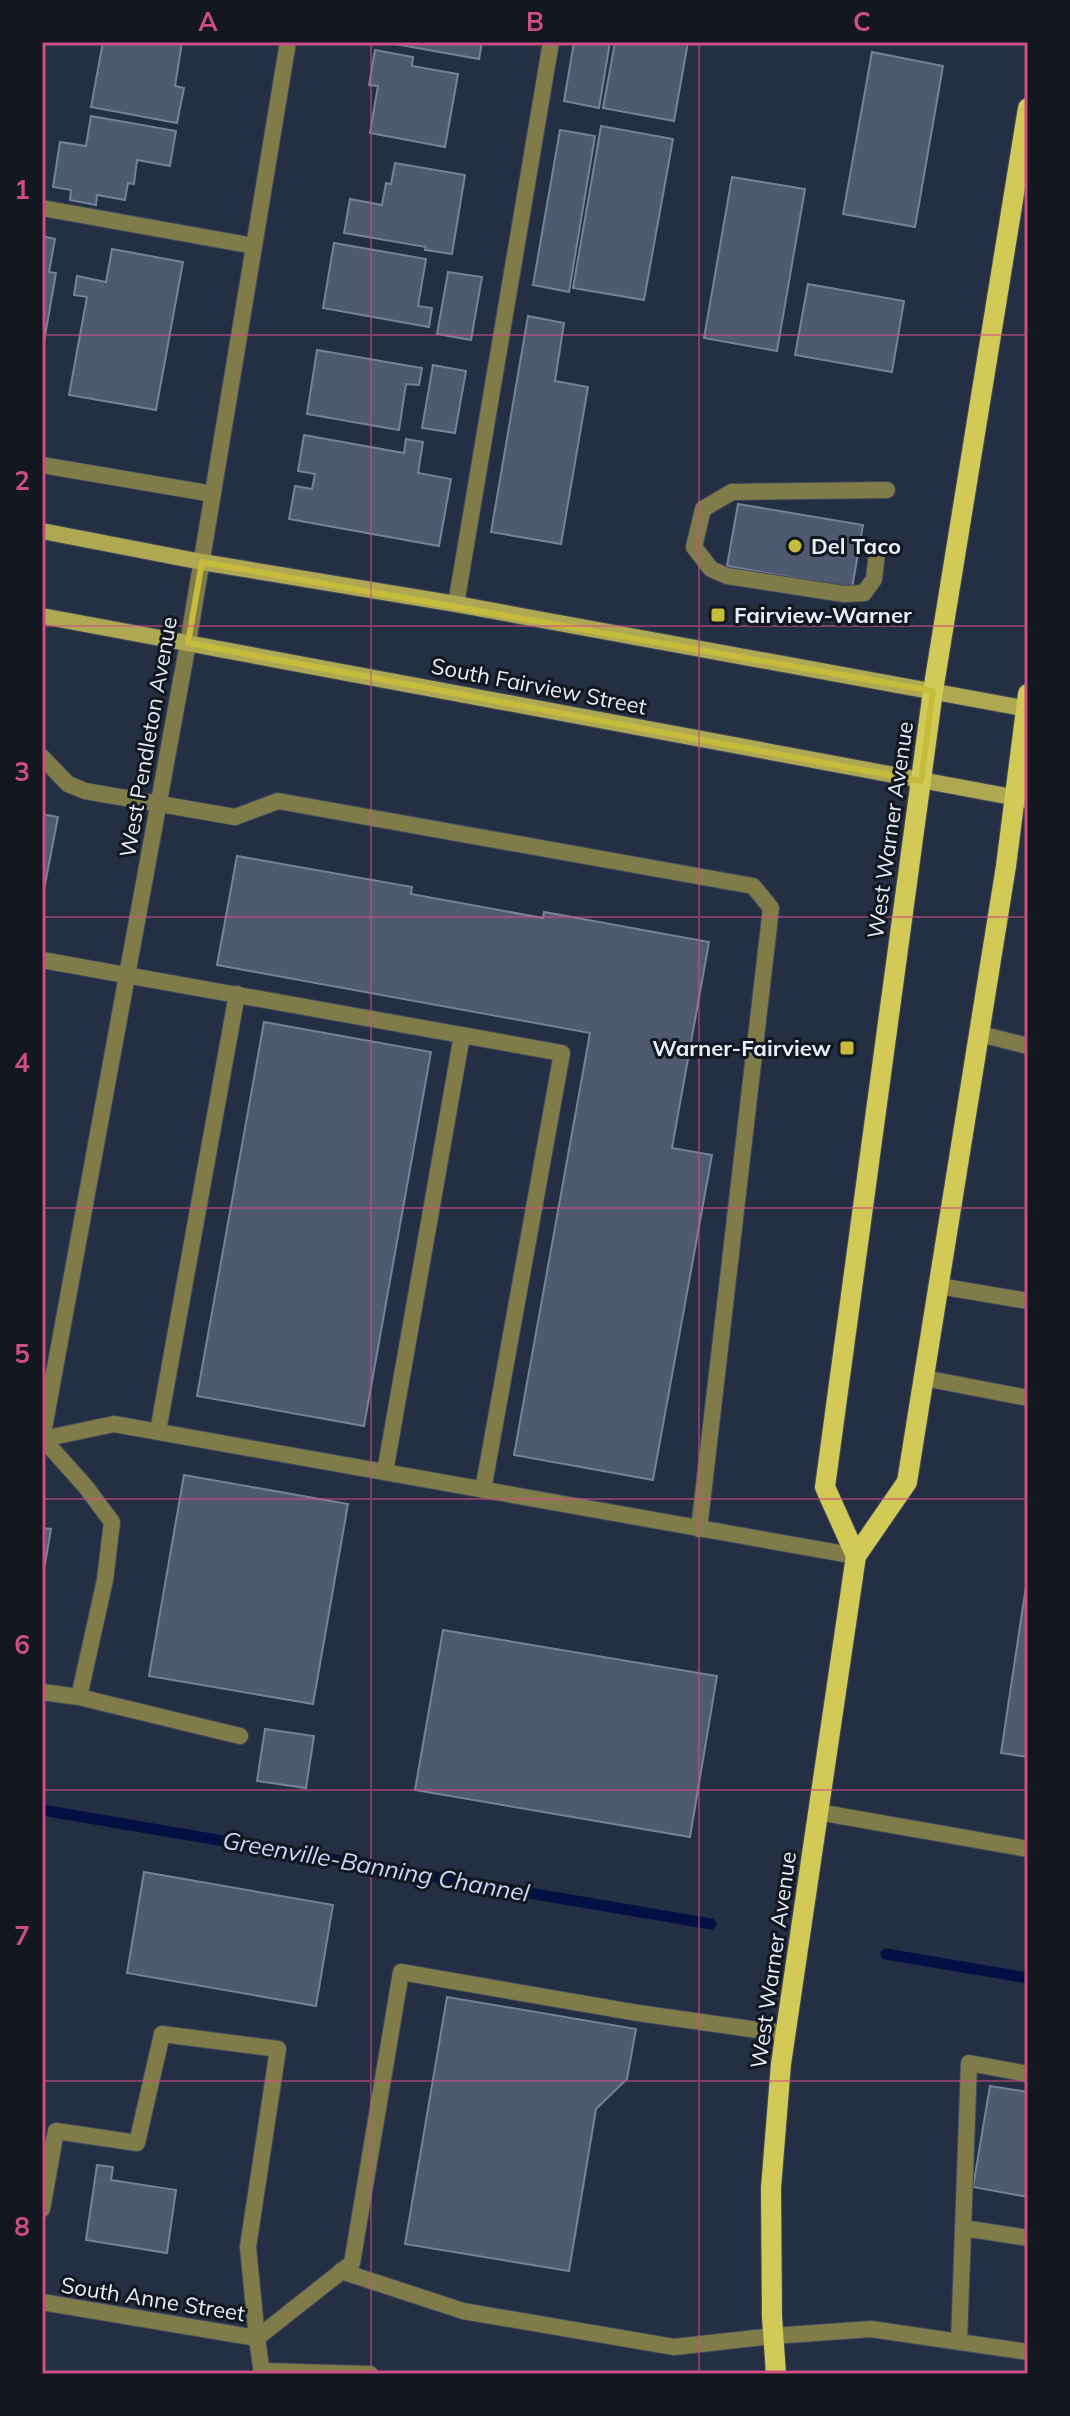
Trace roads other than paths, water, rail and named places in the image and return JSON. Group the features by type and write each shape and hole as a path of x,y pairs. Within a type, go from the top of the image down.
{"main road":[{"name":"West Warner Avenue","path":"856,1556 825,1487 933,691 1028,108"},
{"path":"42,531 933,691 1027,704"},
{"name":"South Fairview Street","path":"42,616 1022,799"},
{"name":"West Warner Avenue","path":"776,2374 771,2188 786,2034 856,1556 907,1482 1022,799 1027,704"}],"street":[{"name":"West Pendleton Avenue","path":"43,1439 188,643 288,42"},
{"path":"456,604 551,42"},
{"path":"42,208 254,246"},
{"path":"42,465 213,494"},
{"path":"877,552 874,579 864,593 844,594 727,576 711,569 694,547 703,509 732,492 887,490"},
{"path":"42,757 68,784 85,791 235,817 278,801 753,886 771,908 699,1529"},
{"path":"42,960 562,1053 483,1490"},
{"path":"158,1431 237,994"},
{"path":"980,1034 1028,1046"},
{"path":"385,1472 462,1035"},
{"path":"939,1286 1028,1301"},
{"path":"924,1378 1028,1398"},
{"path":"79,1697 105,1580 112,1522 43,1439 114,1424 856,1556"},
{"path":"42,1692 79,1697 240,1736"},
{"path":"818,1812 1028,1849"},
{"path":"257,2338 352,2263 401,1972 638,2013 786,2034"},
{"path":"42,2209 56,2131 137,2143 162,2034 278,2049 248,2247 262,2372 370,2374"},
{"path":"959,2342 969,2063 1028,2074"},
{"path":"963,2228 1028,2238"},
{"path":"341,2271 463,2311 674,2347 871,2329 1028,2352"},
{"name":"South Anne Street","path":"42,2302 257,2338"}],"waterway":[{"name":"Greenville-Banning Channel","path":"42,1810 711,1924"},
{"name":"Greenville-Banning Channel","path":"886,1954 1028,1978"}],"place":[{"name":"Del Taco","path":"795,546"},
{"name":"Fairview-Warner","path":"718,615"},
{"name":"Warner-Fairview","path":"847,1048"}]}
